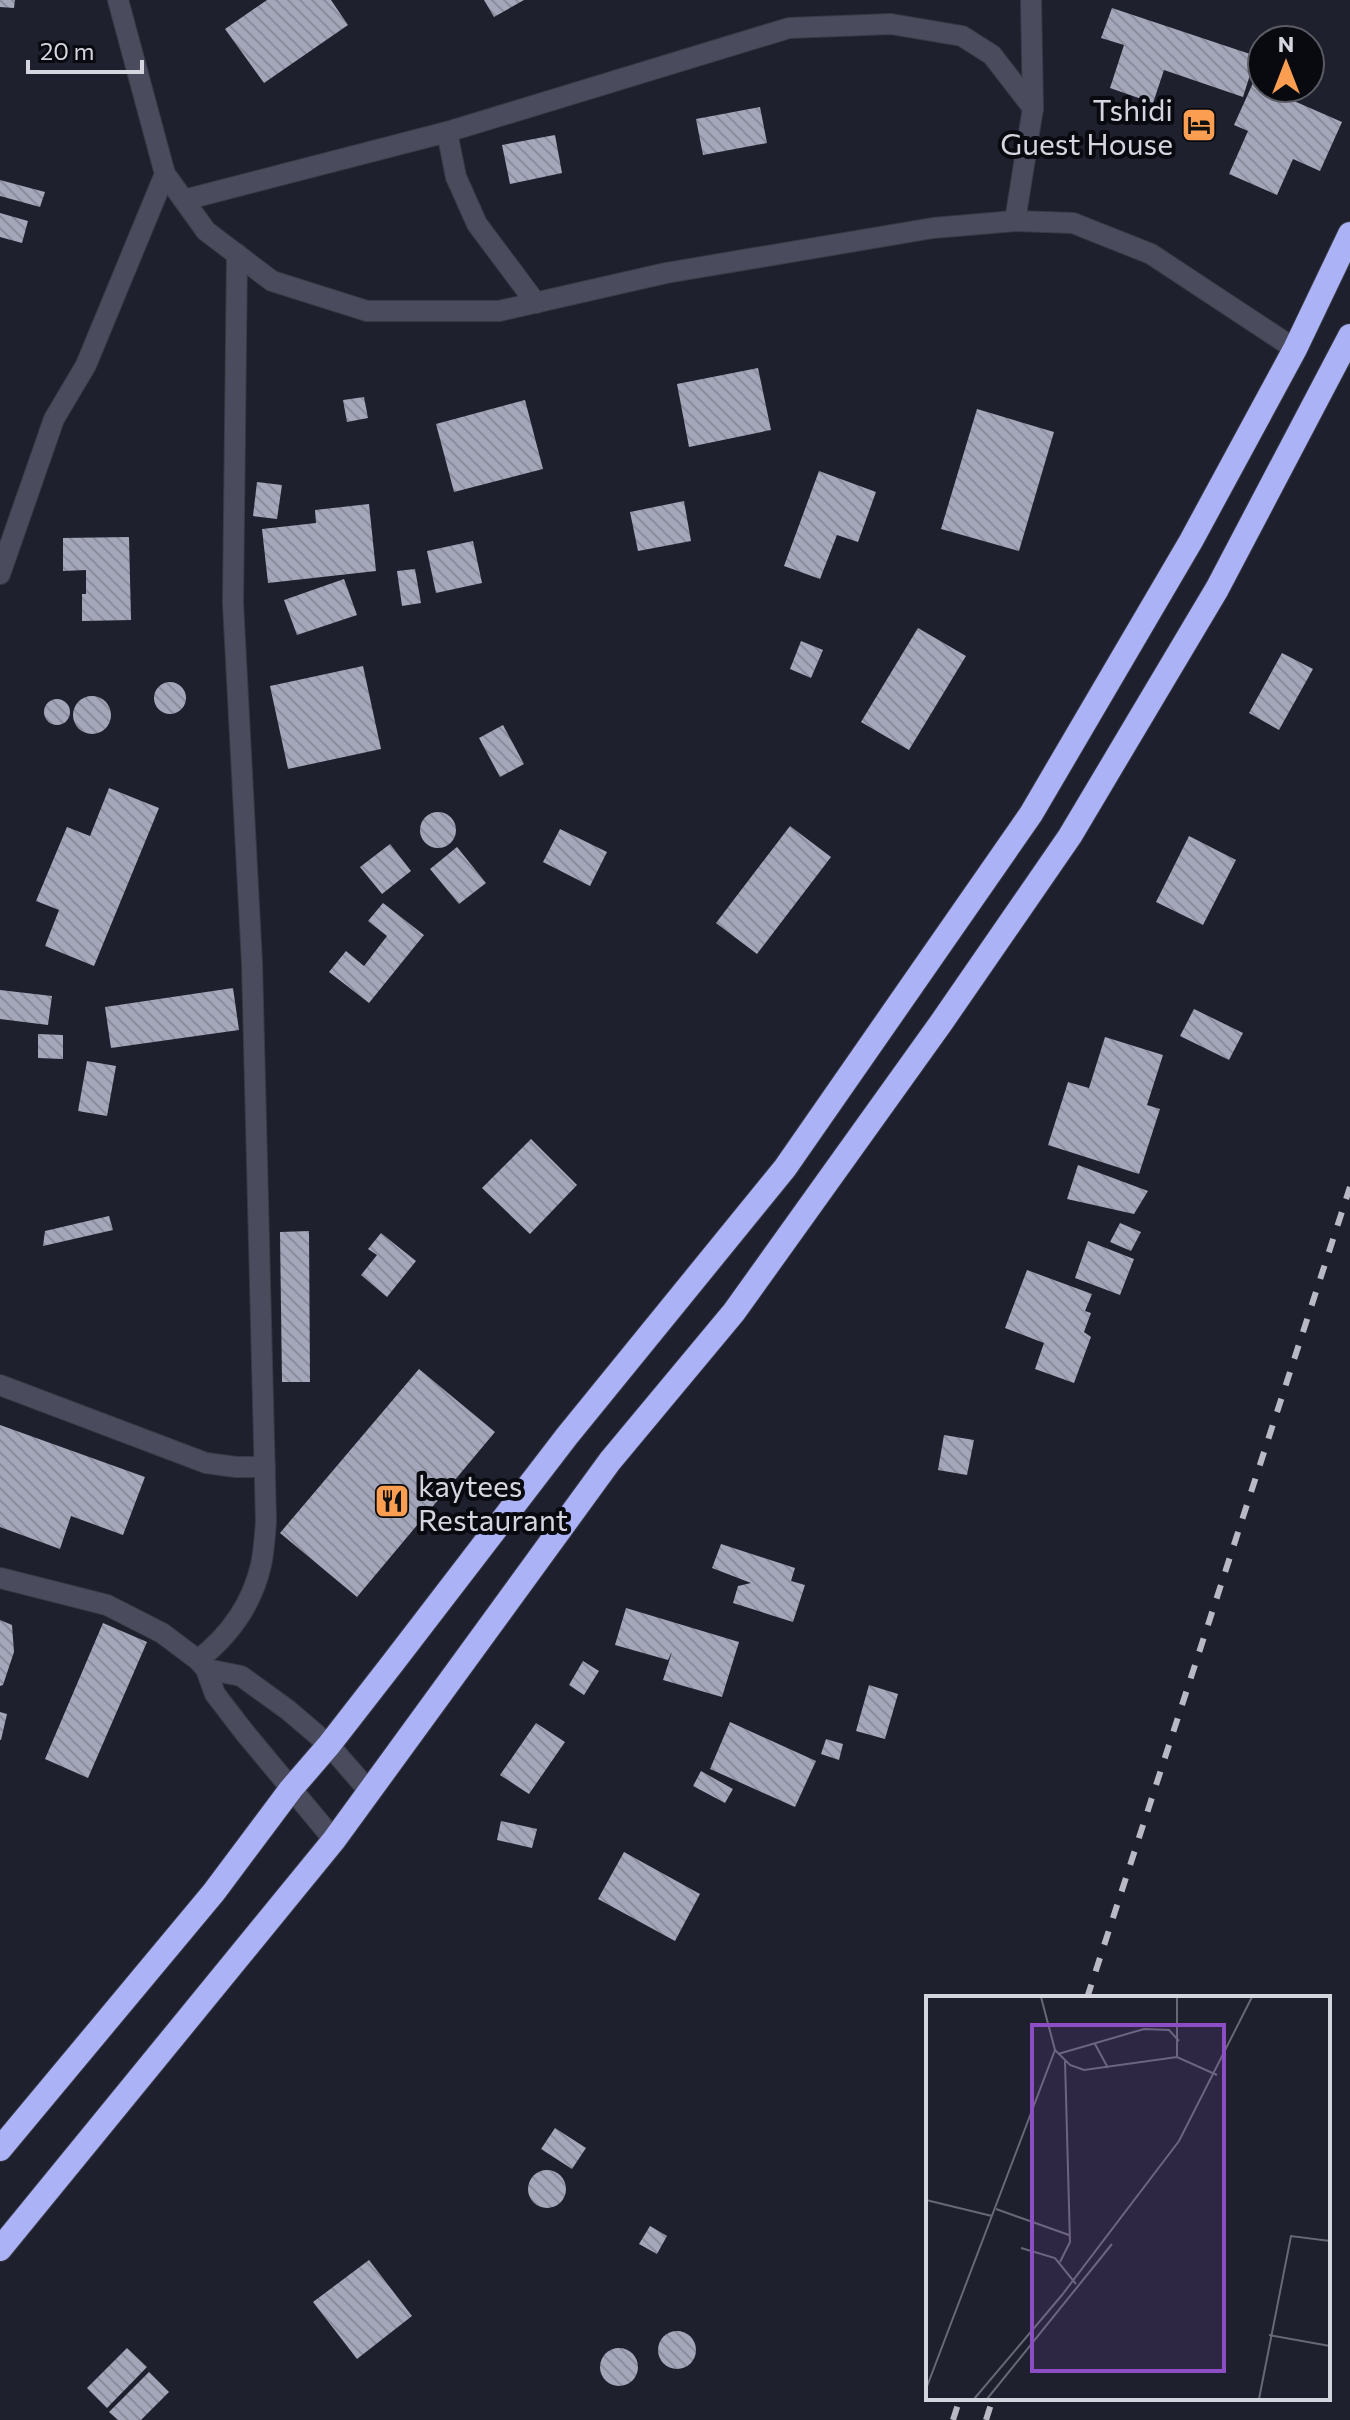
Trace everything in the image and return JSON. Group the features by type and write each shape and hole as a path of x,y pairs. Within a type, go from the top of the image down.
{"highway":[{"path":"0,2149 214,1892 567,1436 785,1168 1022,827 1191,541 1295,349 1350,234"},
{"path":"0,2249 334,1840 610,1461 734,1312 941,1023 1070,836 1217,589 1350,336"}],"street":[{"path":"118,0 165,174 206,231 272,281 367,311 499,311 697,267 933,228 1015,221 1073,223 1151,254 1295,349"},
{"path":"1015,221 1033,108 1031,0"},
{"path":"184,200 447,132 789,28 891,24 962,36 992,55 1033,108"},
{"path":"447,132 456,177 477,224 536,303"},
{"path":"0,574 54,419 86,365 165,174"},
{"path":"202,1664 238,1618 261,1566 266,1521 252,963 233,603 237,254"},
{"path":"0,1385 206,1463 265,1467"},
{"path":"0,1578 107,1605 162,1633 202,1664 241,1676 329,1745 369,1791"},
{"path":"202,1664 215,1694 334,1840"}],"building":[{"path":"0,0 15,0 14,8 0,7"},
{"path":"267,0 331,0 348,25 264,83 225,29"},
{"path":"484,0 524,0 494,17"},
{"path":"1112,8 1246,53 1243,97 1164,70 1153,103 1110,88 1124,45 1101,38"},
{"path":"1246,98 1246,104 1301,104 1342,122 1320,171 1293,159 1277,195 1229,174 1248,131 1234,125"},
{"path":"760,107 767,143 703,155 696,119"},
{"path":"555,135 562,173 510,184 502,145"},
{"path":"0,180 45,192 40,207 0,196"},
{"path":"0,213 28,221 22,243 0,237"},
{"path":"758,368 771,430 689,447 677,384"},
{"path":"364,397 368,418 347,422 343,400"},
{"path":"525,400 543,469 454,492 436,424"},
{"path":"977,409 1054,432 1019,551 941,529"},
{"path":"819,471 876,492 858,542 837,535 820,579 784,566"},
{"path":"257,482 282,485 277,519 253,516"},
{"path":"684,501 691,541 638,551 630,512"},
{"path":"369,504 376,571 268,583 262,529 316,523 315,510"},
{"path":"129,537 131,620 82,621 86,570 63,571 63,538"},
{"path":"473,541 482,583 436,593 427,551"},
{"path":"415,569 421,603 402,606 397,571"},
{"path":"344,579 357,615 297,635 284,600"},
{"path":"918,628 966,656 909,750 861,722"},
{"path":"801,641 823,650 811,678 790,669"},
{"path":"1282,653 1313,669 1279,730 1249,713"},
{"path":"363,666 381,749 288,769 270,686"},
{"path":"170,682 181,687 186,698 181,709 170,714 159,709 154,698 159,687"},
{"path":"92,696 105,702 111,715 105,728 92,734 79,728 73,715 79,702"},
{"path":"57,699 66,703 70,712 66,721 57,725 48,721 44,712 48,703"},
{"path":"503,725 524,764 500,777 479,738"},
{"path":"109,788 159,808 94,966 45,946 59,910 36,901 67,827 90,836"},
{"path":"438,812 451,817 456,830 451,843 438,848 425,843 420,830 425,817"},
{"path":"790,826 831,857 757,954 716,923"},
{"path":"560,829 607,852 590,886 543,862"},
{"path":"1189,836 1236,860 1203,925 1156,902"},
{"path":"390,844 411,871 382,894 360,867"},
{"path":"457,847 486,883 459,904 430,869"},
{"path":"383,903 424,935 369,1003 329,972 346,951 364,966 387,936 368,921"},
{"path":"233,988 239,1030 111,1048 105,1007"},
{"path":"0,990 52,996 48,1025 0,1019"},
{"path":"1194,1009 1243,1033 1229,1060 1180,1036"},
{"path":"38,1034 63,1035 63,1059 38,1058"},
{"path":"1105,1037 1163,1055 1147,1105 1160,1109 1139,1174 1048,1145 1068,1082 1089,1088"},
{"path":"87,1061 116,1066 107,1116 78,1111"},
{"path":"531,1139 577,1185 530,1234 482,1188"},
{"path":"1078,1165 1148,1191 1134,1214 1067,1199"},
{"path":"109,1216 113,1230 43,1246 45,1231"},
{"path":"1120,1223 1141,1232 1131,1251 1110,1242"},
{"path":"309,1231 310,1382 282,1382 280,1232"},
{"path":"381,1233 416,1261 387,1297 361,1275 377,1255 368,1249"},
{"path":"1088,1241 1134,1259 1120,1295 1075,1278"},
{"path":"1027,1270 1092,1294 1085,1311 1091,1313 1084,1332 1091,1337 1074,1383 1035,1369 1044,1343 1005,1328"},
{"path":"419,1369 495,1432 357,1597 280,1533"},
{"path":"0,1425 145,1477 123,1535 71,1516 60,1549 0,1527"},
{"path":"944,1435 974,1440 967,1475 938,1470"},
{"path":"721,1544 795,1568 791,1581 805,1585 793,1622 733,1603 738,1586 751,1583 712,1568"},
{"path":"626,1608 739,1642 722,1697 663,1680 672,1652 668,1660 615,1645"},
{"path":"0,1620 12,1625 14,1652 0,1686"},
{"path":"103,1623 147,1642 88,1778 45,1759"},
{"path":"583,1661 599,1671 584,1695 569,1685"},
{"path":"869,1685 898,1694 885,1739 856,1731"},
{"path":"0,1712 7,1714 1,1740 0,1740"},
{"path":"730,1722 816,1761 795,1807 710,1769"},
{"path":"536,1723 565,1742 529,1794 500,1775"},
{"path":"826,1739 843,1744 839,1760 821,1754"},
{"path":"701,1771 733,1789 725,1803 693,1786"},
{"path":"501,1821 537,1829 532,1848 497,1840"},
{"path":"624,1852 700,1894 675,1941 598,1899"},
{"path":"555,2128 586,2148 572,2169 541,2149"},
{"path":"547,2170 560,2176 566,2189 560,2202 547,2208 534,2202 528,2189 534,2176"},
{"path":"650,2226 667,2236 657,2254 639,2244"},
{"path":"369,2260 412,2316 357,2359 313,2302"},
{"path":"677,2331 690,2337 696,2350 690,2363 677,2369 664,2363 658,2350 664,2337"},
{"path":"127,2348 147,2367 107,2408 87,2388"},
{"path":"619,2348 632,2354 638,2367 632,2380 619,2386 606,2380 600,2367 606,2354"},
{"path":"149,2372 169,2392 141,2420 118,2420 109,2412"}],"railway":[{"path":"1088,1996 1350,1187"},
{"path":"953,2420 959,2400"},
{"path":"986,2420 992,2400"}],"place":[{"name":"Tshidi Guest House","path":"1199,125"},
{"name":"kaytees Restaurant","path":"392,1501"}]}
